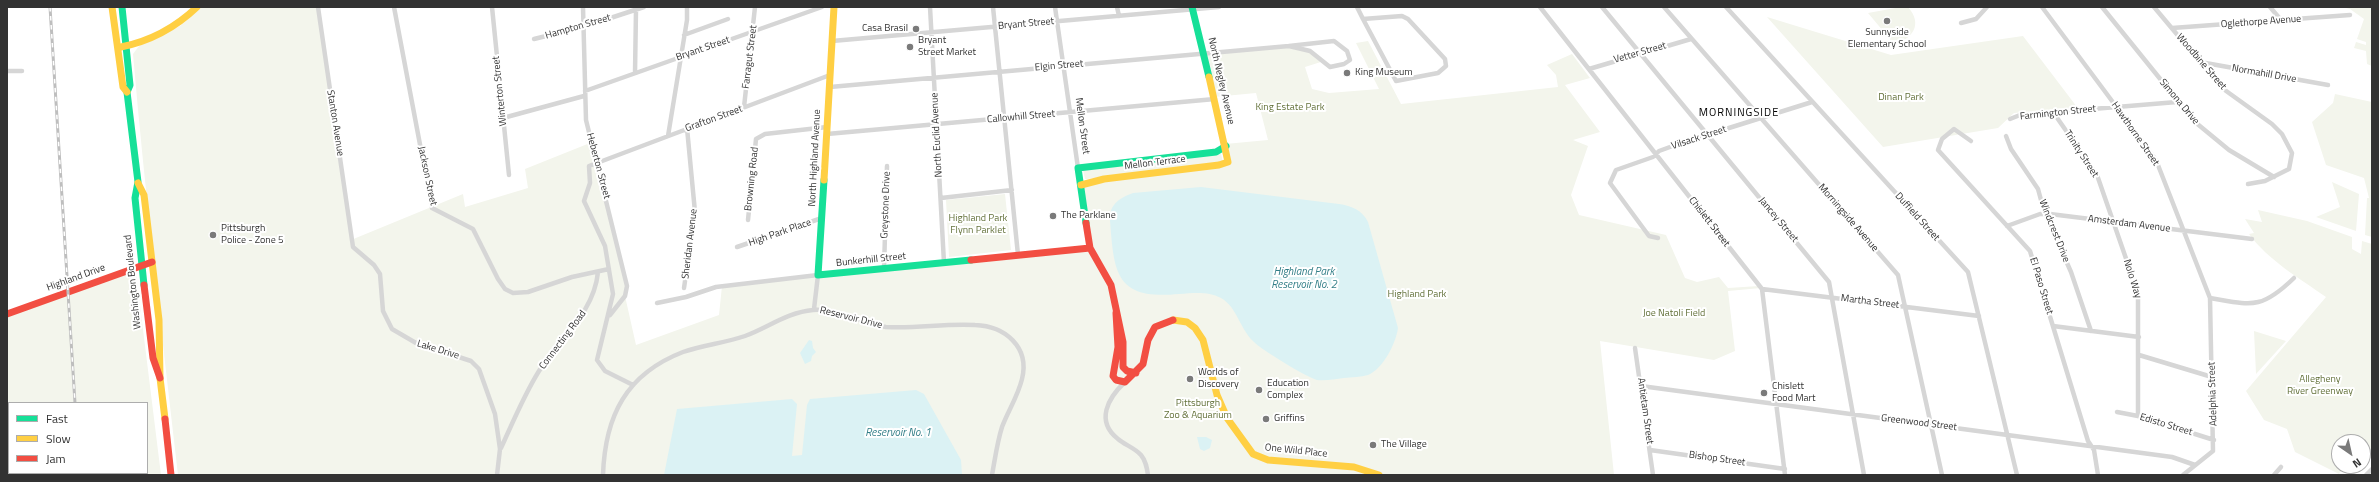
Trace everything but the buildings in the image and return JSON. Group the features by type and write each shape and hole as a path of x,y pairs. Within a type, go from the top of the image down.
{"main road":[{"name":"Washington Boulevard","path":"112,7 123,87 127,92"},
{"name":"Washington Boulevard","path":"122,7 130,85 127,92 138,182 135,198 141,266 153,358 160,378"},
{"path":"126,44 182,18 193,7"},
{"path":"117,47 168,30 181,22 197,7"},
{"name":"North Highland Avenue","path":"818,275 834,7"},
{"name":"North Negley Avenue","path":"1193,8 1229,159"},
{"name":"Mellon Terrace","path":"1078,168 1216,152 1224,149 1226,146"},
{"name":"Mellon Terrace","path":"1081,185 1104,179 1220,165 1228,162 1229,159"},
{"name":"Mellon Street","path":"1078,168 1090,248"},
{"name":"Washington Boulevard","path":"138,182 144,195 152,262 161,355 160,378 171,475"},
{"path":"1090,248 1110,281 1123,342 1123,367 1126,371 1136,373"},
{"name":"Bunkerhill Street","path":"818,275 1090,248"},
{"name":"Highland Drive","path":"7,314 152,262"},
{"path":"1116,313 1118,347 1114,376 1116,380 1125,382"},
{"name":"One Wild Place","path":"1125,382 1136,373 1143,364 1148,340 1155,327 1171,320 1183,320 1191,324 1203,340 1217,395 1228,418 1253,454 1268,460 1354,467 1380,475"}],"street":[{"name":"Stanton Avenue","path":"318,7 351,240"},
{"name":"Jackson Street","path":"394,7 432,208 473,229 498,279 505,289 513,293 528,292 572,277 598,272"},
{"name":"Winterton Street","path":"492,7 509,176"},
{"name":"Heberton Street","path":"583,7 584,96 589,136 595,159 598,162 627,290 621,302 608,317"},
{"name":"Hampton Street","path":"534,39 583,27 644,7"},
{"path":"668,136 681,56 687,7"},
{"name":"Farragut Street","path":"744,107 755,7"},
{"name":"Bryant Street","path":"585,91 822,7"},
{"name":"North Euclid Avenue","path":"930,7 944,263"},
{"path":"994,7 1018,255"},
{"name":"Mellon Street","path":"1055,7 1078,168"},
{"path":"1117,7 1119,16"},
{"name":"Bryant Street","path":"832,41 1119,16 1193,8 1219,7"},
{"path":"1357,7 1363,19 1396,81 1438,73 1446,66 1445,59 1408,19 1402,16 1363,19"},
{"name":"Chislett Street","path":"1540,7 1762,289"},
{"name":"Jancey Street","path":"1602,7 1829,282 1864,475"},
{"name":"Morningside Avenue","path":"1664,7 1898,275 1942,475"},
{"name":"Duffield Street","path":"1726,7 1968,272 2009,435 2017,475"},
{"path":"1961,23 1971,22 1979,18 1987,7"},
{"name":"Hawthorne Street","path":"2042,7 2156,160 2210,298"},
{"name":"Simona Drive","path":"2102,7 2177,102 2210,137 2243,160 2274,177"},
{"name":"Woodbine Street","path":"2154,7 2222,88 2272,124 2288,143 2292,153 2289,169 2274,177 2248,184"},
{"path":"2270,7 2281,20"},
{"path":"635,73 636,10"},
{"name":"Oglethorpe Avenue","path":"2172,28 2350,15"},
{"path":"684,34 728,19"},
{"name":"Vetter Street","path":"1589,69 1691,39"},
{"name":"Elgin Street","path":"830,87 1310,43 1337,42 1347,51 1350,60 1344,64 1330,67 1310,51 1289,46"},
{"path":"1310,43 1314,47 1310,51"},
{"name":"Normahill Drive","path":"2200,62 2328,85"},
{"path":"7,71 22,71"},
{"name":"Grafton Street","path":"598,162 830,76"},
{"path":"503,118 584,96"},
{"name":"Callowhill Street","path":"827,131 937,124 1215,99"},
{"name":"Vilsack Street","path":"1658,238 1649,236 1610,183 1616,170 1708,135 1812,102"},
{"name":"Farmington Street","path":"2010,119 2020,115 2177,102"},
{"name":"Trinity Street","path":"2053,112 2097,175 2113,222"},
{"name":"Sheridan Avenue","path":"684,288 695,212 687,128"},
{"name":"El Paso Street","path":"1971,141 1954,129 1942,139 1938,150 2030,251 2091,446 2094,450 2098,475"},
{"name":"Browning Road","path":"748,220 756,139 765,134 827,131"},
{"name":"Windcrest Drive","path":"2006,136 2011,149 2038,189 2046,214 2071,272 2091,331"},
{"path":"598,162 589,166 590,183 584,201 605,246 613,299 597,363 610,375 633,385"},
{"name":"Greystone Drive","path":"884,269 887,166"},
{"path":"941,198 1012,190"},
{"name":"Amsterdam Avenue","path":"2007,226 2040,214 2046,214 2252,239"},
{"name":"High Park Place","path":"737,247 822,218"},
{"name":"Nolo Way","path":"2113,222 2138,292 2139,337"},
{"name":"Lake Drive","path":"351,240 356,251 374,265 380,274 383,311 392,329 416,343 460,356 470,361 478,370 492,402 500,449 497,475"},
{"path":"598,272 609,268"},
{"name":"Connecting Road","path":"500,449 534,378 554,349 583,315 593,299 597,288 598,272"},
{"name":"Bunkerhill Street","path":"657,303 686,297 716,287 818,275"},
{"name":"North Highland Avenue","path":"814,310 818,275"},
{"path":"2210,298 2243,304 2267,301 2276,296 2294,278"},
{"path":"1762,289 1785,472"},
{"name":"Martha Street","path":"1762,289 1979,316"},
{"name":"Adelphia Street","path":"2183,475 2213,452 2214,440 2210,298"},
{"name":"Reservoir Drive","path":"603,475 606,432 617,407 633,385 654,368 675,356 733,340 800,312 814,310 827,311 856,322 880,326 914,328 986,326 1001,330 1012,338 1018,345 1023,357 1022,379 1003,426 992,475"},
{"path":"2054,326 2139,337 2138,416"},
{"name":"Antietam Street","path":"1635,348 1653,475"},
{"path":"2138,355 2212,377"},
{"path":"1125,382 1112,393 1108,401 1104,410 1105,422 1112,434 1140,454 1147,466 1148,475"},
{"name":"Greenwood Street","path":"1641,386 2172,457 2195,465"},
{"name":"Edisto Street","path":"2117,412 2138,416 2214,440"},
{"name":"Bishop Street","path":"1650,450 1785,472"},
{"path":"2274,475 2281,467 2278,475"},
{"path":"2366,475 2372,469"}],"green space":[{"name":"Highland Park","path":"202,7 318,7 351,240 463,194 465,207 528,188 525,169 590,143 627,286 625,296 636,345 719,315 722,286 1090,248 1081,185 1224,164 1225,144 1268,140 1256,93 1214,97 1204,53 1277,47 1304,49 1324,61 1305,67 1312,89 1329,93 1379,89 1356,43 1368,41 1401,104 1558,87 1556,75 1547,65 1572,54 1590,78 1565,85 1600,132 1573,140 1588,146 1571,195 1579,215 1666,235 1685,278 1697,282 1719,277 1728,288 1759,286 1761,288 1728,291 1735,351 1714,360 1600,341 1614,475 178,475 148,212 133,54 139,46 180,26"},
{"path":"1908,7 1915,19 1915,25 1911,35 1901,42 1894,44 1868,13"},
{"path":"2342,7 2372,7 2372,66 2367,64 2366,51 2354,48 2356,42 2366,45 2366,42 2357,39 2364,19 2350,9"},
{"name":"Dinan Park","path":"1767,17 1891,55 2023,36 2077,107 2014,113 1998,128 1883,147"},
{"path":"2335,94 2372,102 2372,237 2365,235 2367,198 2369,198 2364,178 2326,165 2312,122 2333,103"},
{"path":"1221,154 1223,162 1087,179 1085,179 1083,170"},
{"path":"2332,182 2359,194 2356,231 2316,217 2340,207"},
{"name":"Highland Park Flynn Parklet","path":"1005,194 1011,250 949,257 946,200"},
{"name":"Allegheny River Greenway","path":"2258,210 2307,221 2352,237 2352,249 2361,254 2362,241 2372,244 2371,458 2371,434 2331,434 2331,470 2295,452 2287,429 2264,420 2246,391 2326,297 2295,276 2265,252 2249,234 2254,233 2245,219 2262,222"},
{"path":"129,273 136,273 161,475 7,475 7,316"},
{"name":"Allegheny River Greenway","path":"2254,331 2286,341 2256,374"}],"water":[{"name":"Highland Park Reservoir No. 2","path":"1201,187 1339,204 1352,207 1363,214 1368,222 1398,328 1392,348 1384,361 1374,372 1365,376 1317,380 1295,369 1257,345 1245,330 1235,312 1221,298 1211,294 1201,293 1158,295 1142,293 1122,280 1117,269 1112,239 1110,215 1113,206 1123,197 1133,193"},
{"path":"809,340 812,341 813,348 816,352 812,356 811,361 805,364 800,353"},
{"name":"Reservoir No. 1","path":"916,390 924,394 961,460 962,475 664,475 677,409 792,399 797,404 792,456 802,455 807,405 810,399"},
{"path":"1197,437 1206,437 1212,440 1210,448 1204,451 1200,449"}],"railway":[{"path":"50,7 75,402"}],"traffic: fast":[{"path":"122,7 130,85 127,92 138,182 135,198 144,285"},
{"path":"1192,7 1209,77"},
{"path":"1086,223 1078,168 1216,152 1226,146"},
{"path":"824,180 818,275 971,260"}],"traffic: slow":[{"path":"112,7 123,87 127,92"},
{"path":"121,47 153,38 172,28 197,7"},
{"path":"824,180 834,7"},
{"path":"1081,185 1104,179 1219,165 1228,162 1209,77"},
{"path":"138,183 144,195 159,320 160,378 165,419"},
{"path":"1173,320 1187,322 1195,328 1203,340 1217,395 1227,418 1253,454 1268,460 1354,467 1379,475"}],"traffic: jam":[{"path":"1086,223 1090,248 1111,285 1123,342 1123,367 1127,371 1136,373"},
{"path":"971,260 1090,248"},
{"path":"7,314 152,262"},
{"path":"144,285 153,358 160,378"},
{"path":"1116,313 1118,347 1113,376 1116,380 1125,382 1143,364 1148,340 1155,327 1173,320"},
{"path":"165,419 171,475"}],"place":[{"name":"Sunnyside Elementary School","path":"1887,21"},
{"name":"Casa Brasil","path":"916,29"},
{"name":"Bryant Street Market","path":"910,47"},
{"name":"King Museum","path":"1347,73"},
{"name":"The Parklane","path":"1053,216"},
{"name":"Pittsburgh Police - Zone 5","path":"213,235"},
{"name":"Worlds of Discovery","path":"1190,379"},
{"name":"Education Complex","path":"1259,390"},
{"name":"Chislett Food Mart","path":"1764,393"},
{"name":"Griffins","path":"1266,419"},
{"name":"The Village","path":"1373,445"}],"district":[{"name":"MORNINGSIDE","path":"1739,113"}],"park label":[{"name":"King Estate Park","path":"1290,108"},
{"name":"Joe Natoli Field","path":"1674,314"},
{"name":"Pittsburgh Zoo & Aquarium","path":"1198,410"}]}
